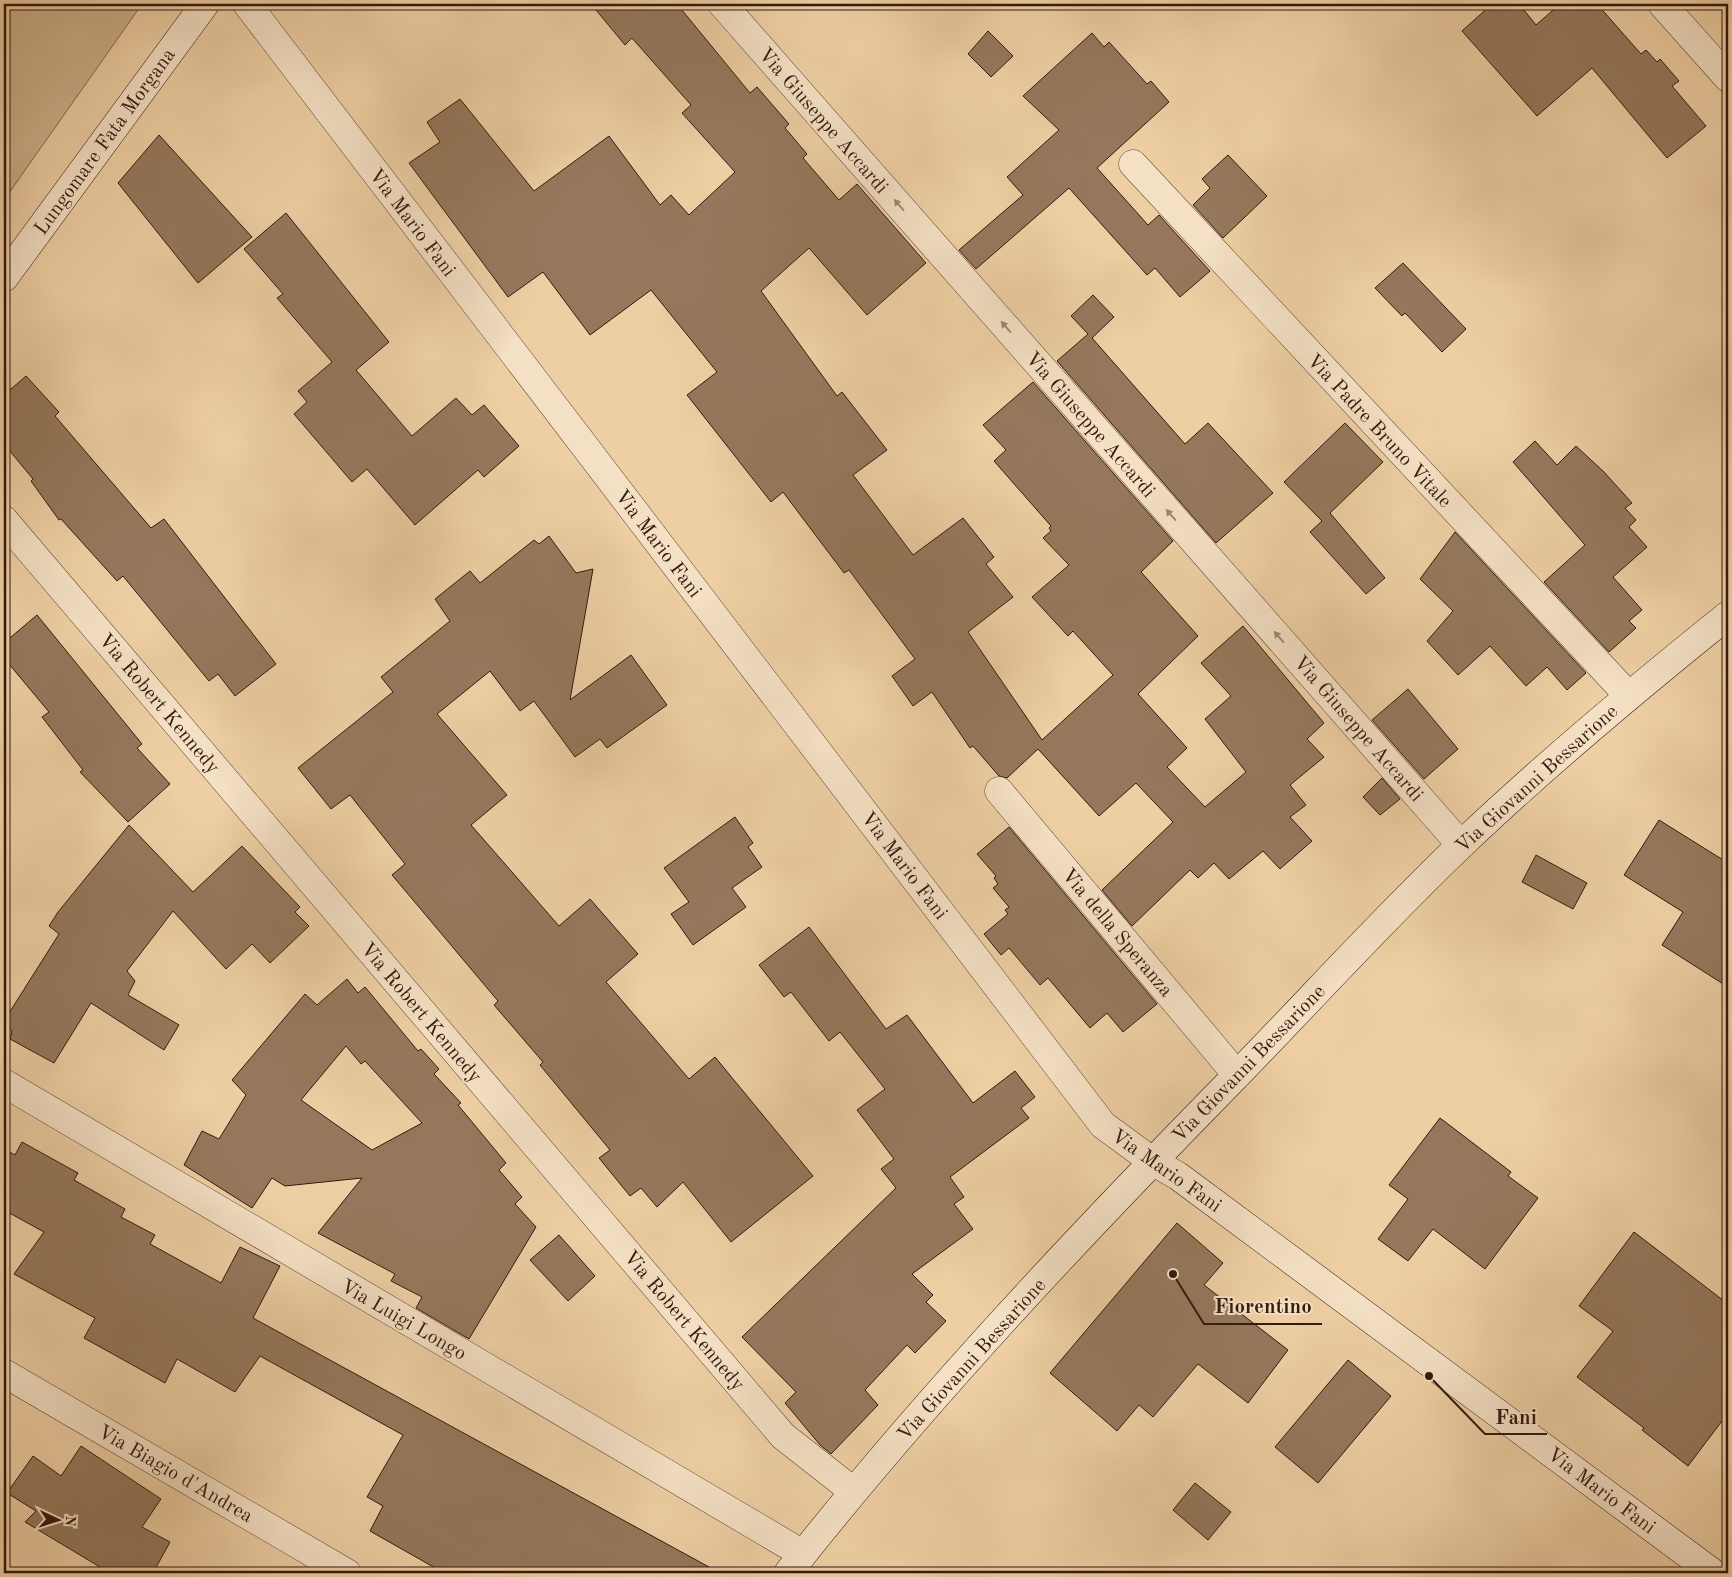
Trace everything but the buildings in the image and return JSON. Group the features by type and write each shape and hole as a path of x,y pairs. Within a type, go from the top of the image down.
{"street":[{"name":"Lungomare Fata Morgana","path":"4,278 205,4"},
{"name":"Via Mario Fani","path":"247,4 1103,1125 1152,1161 1186,1182 1713,1573"},
{"name":"Via Giuseppe Accardi","path":"722,4 1461,845"},
{"path":"1662,4 1728,78"},
{"name":"Via Padre Bruno Vitale","path":"1133,164 1628,696"},
{"name":"Via Robert Kennedy","path":"4,520 784,1436 852,1491"},
{"name":"Via Giovanni Bessarione","path":"796,1564 852,1491 979,1349 1152,1161 1461,845 1566,749 1728,615"},
{"name":"Via della Speranza","path":"998,791 1100,909 1237,1075"},
{"name":"Via Luigi Longo","path":"4,1083 796,1564"},
{"name":"Via Biagio d'Andrea","path":"4,1373 347,1573"}],"shaded area":[{"path":"4,4 142,4 4,200"}],"place":[{"name":"Fiorentino","path":"1173,1274"},
{"name":"Fani","path":"1429,1376"}]}
